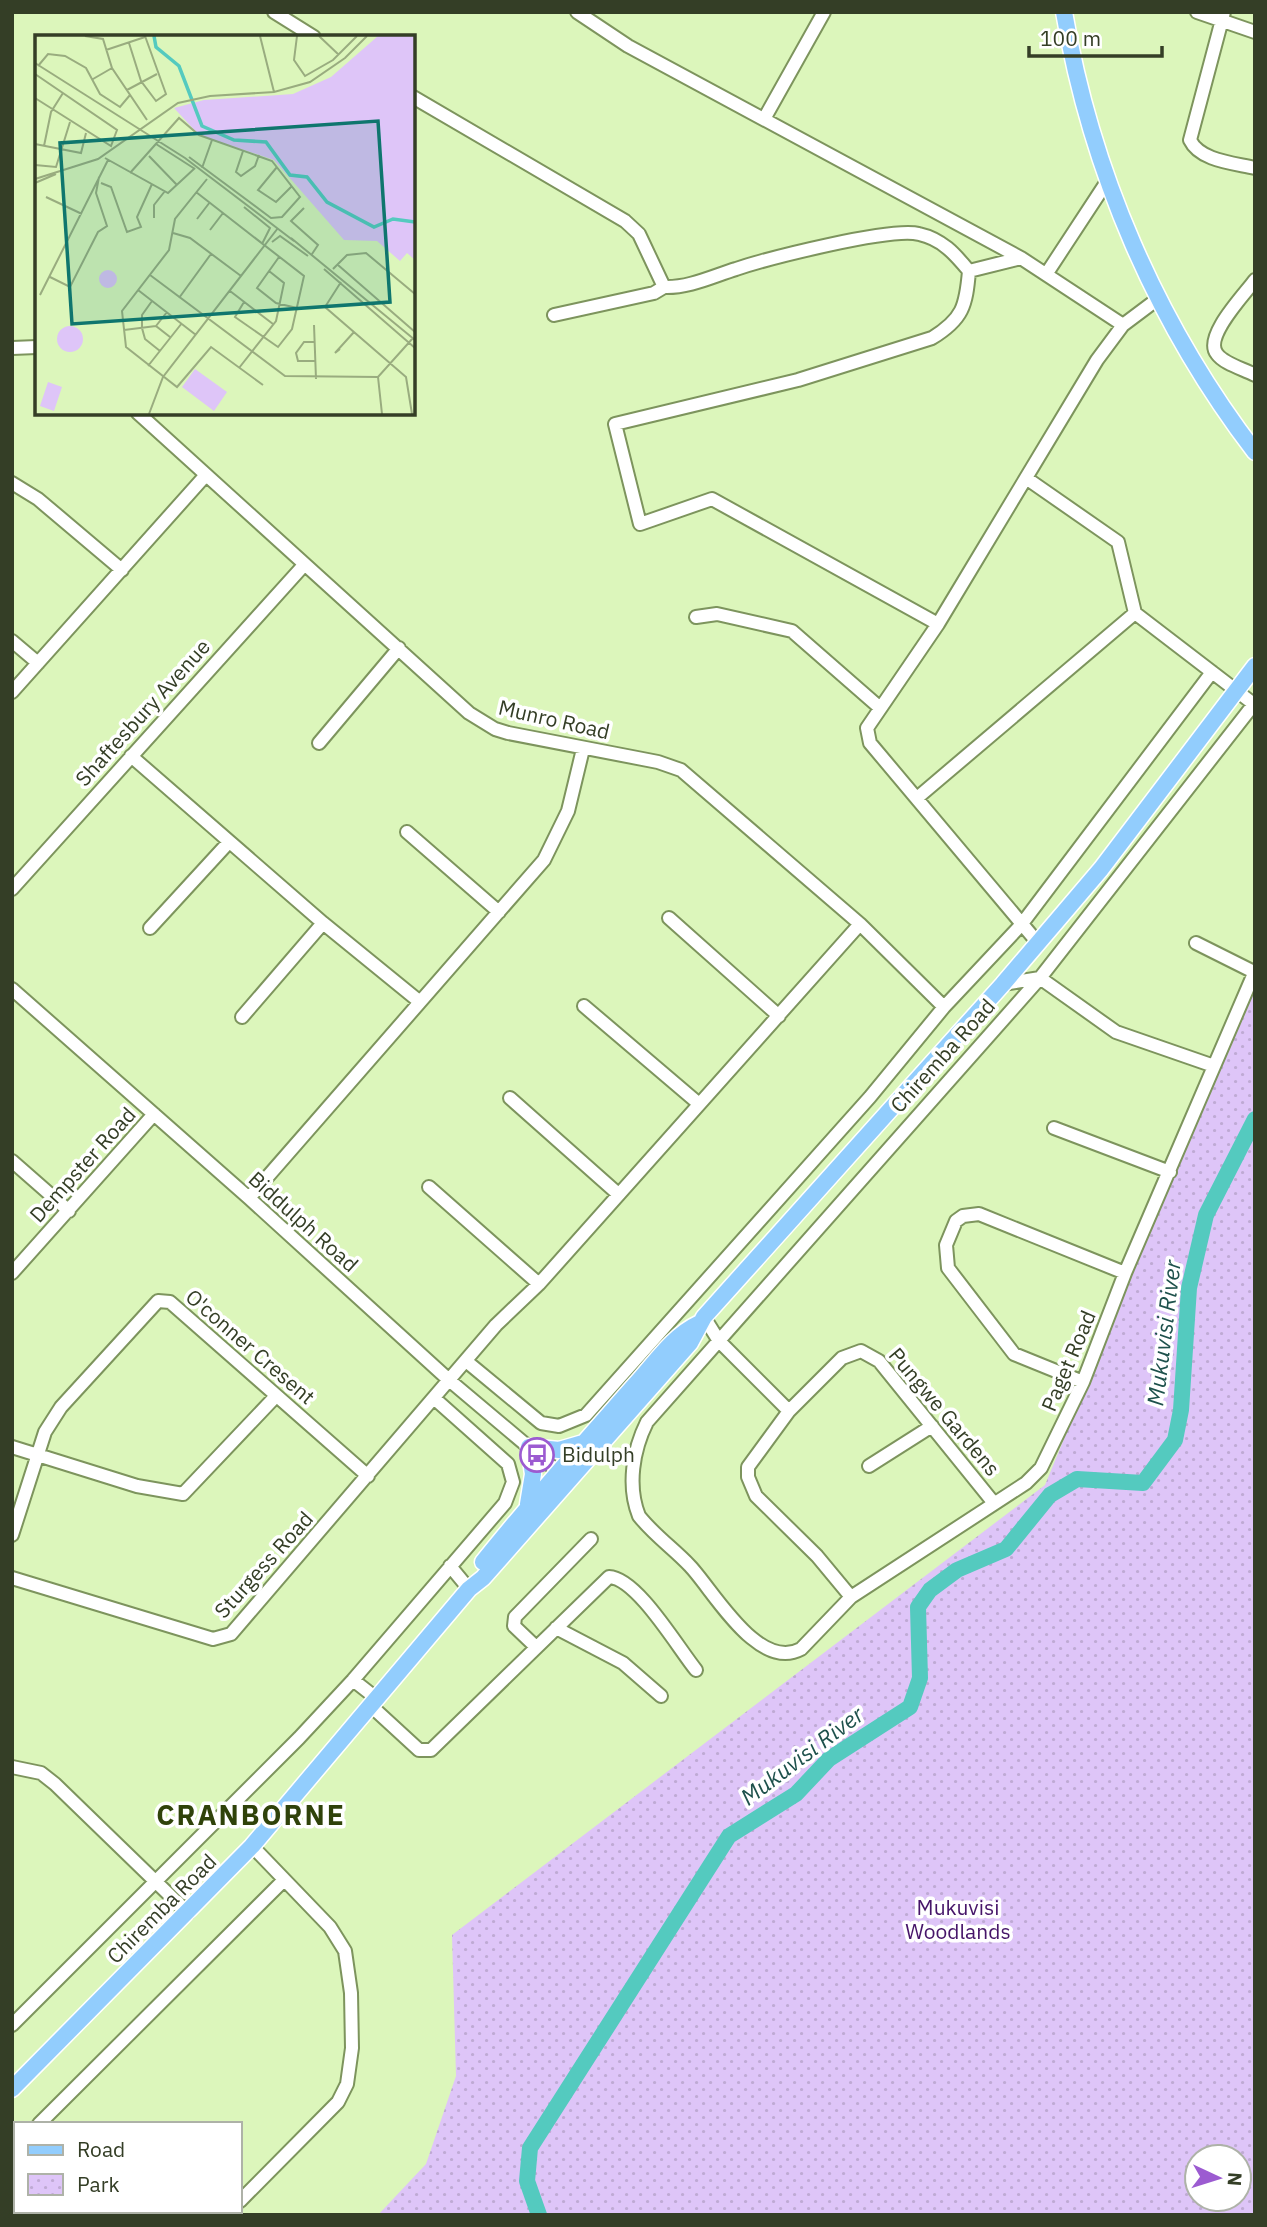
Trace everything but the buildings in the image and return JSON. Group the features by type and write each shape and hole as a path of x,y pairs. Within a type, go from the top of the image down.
{"main road":[{"path":"1064,12 1078,80 1108,180 1159,298 1193,359 1255,452"},
{"name":"Chiremba Road","path":"469,1589 476,1572 527,1506 564,1477 583,1443 681,1334 701,1321 1003,985 1101,869 1255,666"},
{"name":"Chiremba Road","path":"12,2089 253,1846 564,1477 690,1343 701,1321"},
{"path":"527,1506 533,1474 529,1447 559,1450 583,1443"}],"street":[{"path":"274,12 311,35"},
{"path":"577,12 628,46 1021,258 1123,325"},
{"path":"764,119 824,12"},
{"path":"1196,12 1222,17 1255,32"},
{"path":"1222,17 1190,132 1195,150 1255,168"},
{"path":"415,98 625,221 639,234 664,287"},
{"path":"1047,273 1108,180"},
{"path":"554,315 654,293 664,287 678,288 750,264 900,232 933,238 951,250 969,271"},
{"path":"969,271 1021,258"},
{"path":"938,624 712,499 640,524 615,424 798,380 932,338 951,326 962,311 969,271"},
{"path":"1255,280 1215,332 1213,344 1217,354 1255,375"},
{"path":"1038,943 867,738 867,728 938,624 1097,360 1123,325 1159,298"},
{"path":"12,348 35,347"},
{"name":"Munro Road","path":"140,415 469,713 487,725 521,736 659,762 681,770 860,924 944,1007"},
{"path":"12,692 205,476"},
{"path":"1026,478 1118,542 1135,613 1254,705"},
{"path":"12,483 38,499 122,570"},
{"name":"Shaftesbury Avenue","path":"12,889 304,565"},
{"path":"917,798 1135,613"},
{"path":"695,617 717,614 792,631 879,708"},
{"path":"12,641 38,663"},
{"path":"319,743 398,649"},
{"path":"466,1361 541,1423 559,1426 586,1415 826,1146 944,1007 1021,925 1212,672"},
{"name":"Chiremba Road","path":"783,1653 771,1650 726,1614 695,1572 639,1516 635,1507 633,1470 635,1451 647,1422 1040,978 1254,705"},
{"path":"250,1198 537,870 561,831 583,748"},
{"path":"131,756 323,923 421,1002"},
{"path":"407,832 499,912"},
{"path":"150,928 229,842"},
{"path":"669,918 779,1016"},
{"path":"242,1017 323,923"},
{"name":"Sturgess Road","path":"12,1578 213,1639 222,1638 236,1629 449,1380 539,1284 617,1193 860,924"},
{"path":"1196,943 1254,972"},
{"name":"Paget Road","path":"783,1653 801,1649 851,1597 1026,1483 1041,1468 1083,1382 1125,1273 1254,972"},
{"path":"1003,985 1040,978 1116,1032 1214,1066"},
{"name":"Biddulph Road","path":"12,989 250,1198 449,1380 564,1477"},
{"path":"584,1006 698,1103"},
{"path":"510,1098 617,1193"},
{"name":"Dempster Road","path":"12,1273 154,1114"},
{"path":"1054,1128 1170,1172"},
{"path":"826,1146 853,1187"},
{"path":"12,1161 69,1211"},
{"path":"429,1187 539,1284"},
{"path":"1083,1382 1014,1354 948,1268 946,1245 956,1221 963,1216 979,1214 1125,1273"},
{"name":"O'conner Cresent","path":"12,1535 45,1432 61,1407 158,1301 170,1302 368,1476"},
{"path":"680,1308 701,1321 789,1411"},
{"name":"Pungwe Gardens","path":"851,1597 817,1556 756,1496 751,1486 748,1467 789,1411 842,1358 862,1351 879,1361 993,1502"},
{"path":"12,1447 137,1486 183,1494 276,1396"},
{"path":"12,2025 353,1680 505,1503 513,1482 508,1464 435,1399"},
{"path":"869,1466 932,1426"},
{"path":"536,1647 514,1626 515,1617 591,1539"},
{"path":"450,1566 469,1589"},
{"path":"353,1680 419,1750 431,1750 603,1580 616,1577 655,1614 696,1670"},
{"path":"556,1628 623,1663 661,1696"},
{"path":"12,1767 41,1773 55,1784 153,1883 188,1913"},
{"path":"242,2199 338,2102 351,2071 351,1993 345,1951 330,1927 283,1881 253,1846"},
{"path":"40,2122 283,1881"}],"green space":[{"name":"Mukuvisi Woodlands","path":"1255,975 1255,2215 378,2215 426,2164 456,2076 452,1935 1045,1485"}],"waterway":[{"name":"Mukuvisi River","path":"539,2215 527,2181 530,2148 729,1836 796,1794 829,1759 910,1707 920,1678 918,1607 930,1590 957,1570 1006,1549 1050,1495 1077,1479 1143,1483 1175,1440 1181,1410 1189,1288 1206,1215 1255,1119"}],"place":[{"name":"Bidulph","path":"537,1455"}],"district":[{"name":"CRANBORNE","path":"251,1815"}]}
